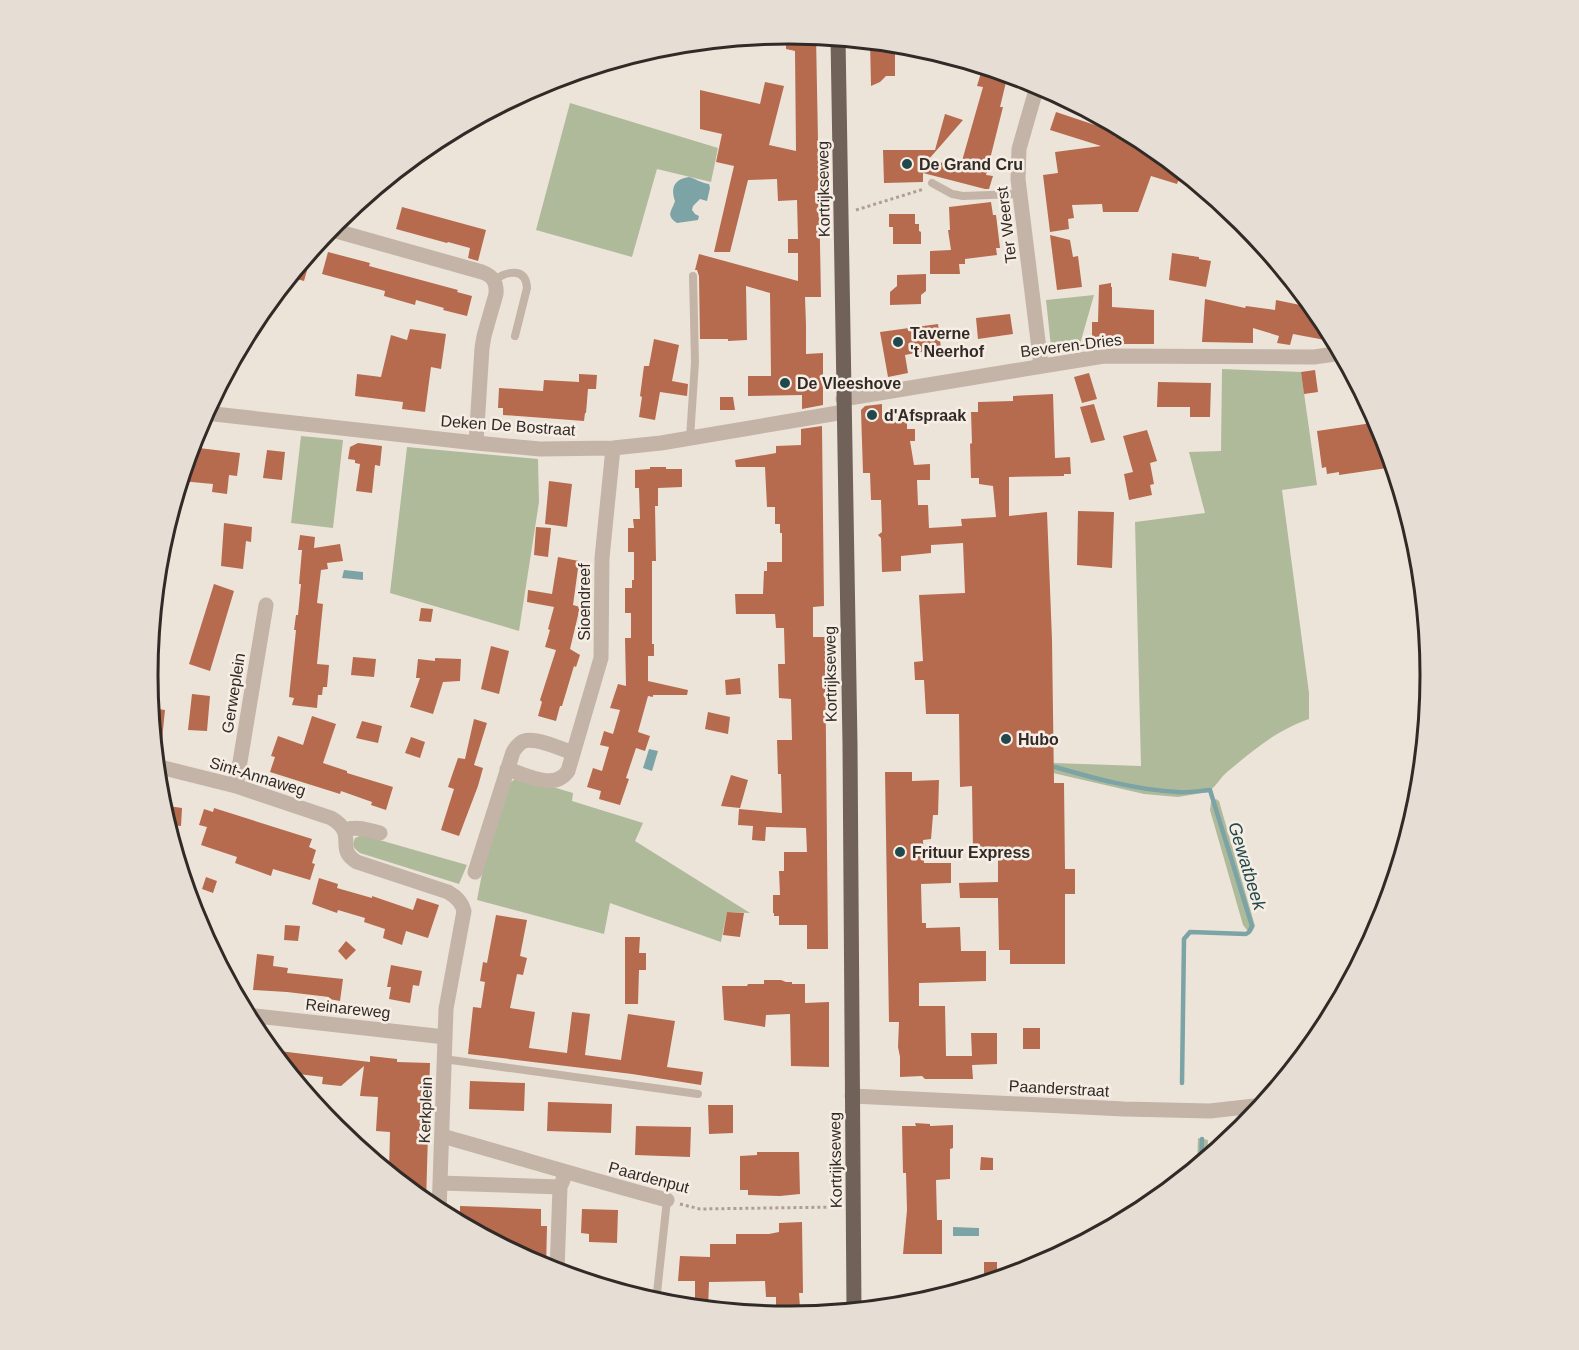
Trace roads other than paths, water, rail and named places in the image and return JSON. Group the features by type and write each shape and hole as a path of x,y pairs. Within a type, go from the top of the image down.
{"main road":[{"name":"Kortrijkseweg","path":"838,46 849,732 854,1303"}],"street":[{"name":"Ter Weerst","path":"1035,94 1019,148 1018,164 1041,365"},
{"path":"339,232 482,272 494,280 496,294 482,348 476,443"},
{"name":"Beveren-Dries","path":"843,405 1041,365 1104,356 1314,357 1333,354"},
{"name":"Deken De Bostraat","path":"215,414 540,449 613,448 690,438 843,405"},
{"name":"Sioendreef","path":"507,769 546,781 555,781 566,773 573,753 601,658 602,558 613,448"},
{"name":"Gerweplein","path":"236,786 266,605"},
{"path":"475,872 507,769 513,752 519,744 525,741 535,741 573,753"},
{"name":"Sint-Annaweg","path":"165,768 236,786 331,818 340,823 344,830"},
{"path":"380,833 362,828 344,830 346,851 349,857 354,861 452,894 464,911 446,1009 445,1038"},
{"name":"Reinareweg","path":"258,1016 445,1038"},
{"name":"Kerkplein","path":"439,1200 445,1038"},
{"name":"Paanderstraat","path":"852,1096 1189,1111 1250,1106"},
{"name":"Paardenput","path":"442,1136 538,1162 563,1180 667,1200"},
{"path":"440,1183 563,1180 558,1262"}],"lane":[{"path":"932,183 952,194 963,196 1020,194"},
{"path":"494,280 512,272 521,275 526,281 527,288 515,336"},
{"path":"690,438 695,362 693,276"},
{"path":"444,1059 698,1094"},
{"path":"657,1292 667,1200"}],"water":[{"path":"689,177 709,184 707,201 700,199 693,206 692,210 699,216 698,220 677,223 670,215 675,201 673,192 675,184"},
{"path":"344,570 363,572 363,580 342,578"},
{"path":"649,749 658,751 652,771 643,768"},
{"path":"953,1227 979,1228 979,1236 953,1236"}],"waterway":[{"name":"Gewatbeek","path":"1055,767 1146,789 1181,792 1210,790 1252,926 1246,934 1190,932 1184,939 1182,1083"},
{"name":"Gewatbeek","path":"1201,1154 1202,1139"}],"place":[{"name":"De Grand Cru","path":"907,164"},
{"name":"Taverne 't Neerhof","path":"898,342"},
{"name":"De Vleeshove","path":"785,383"},
{"name":"d'Afspraak","path":"872,415"},
{"name":"Hubo","path":"1006,739"},
{"name":"Frituur Express","path":"900,852"}]}
